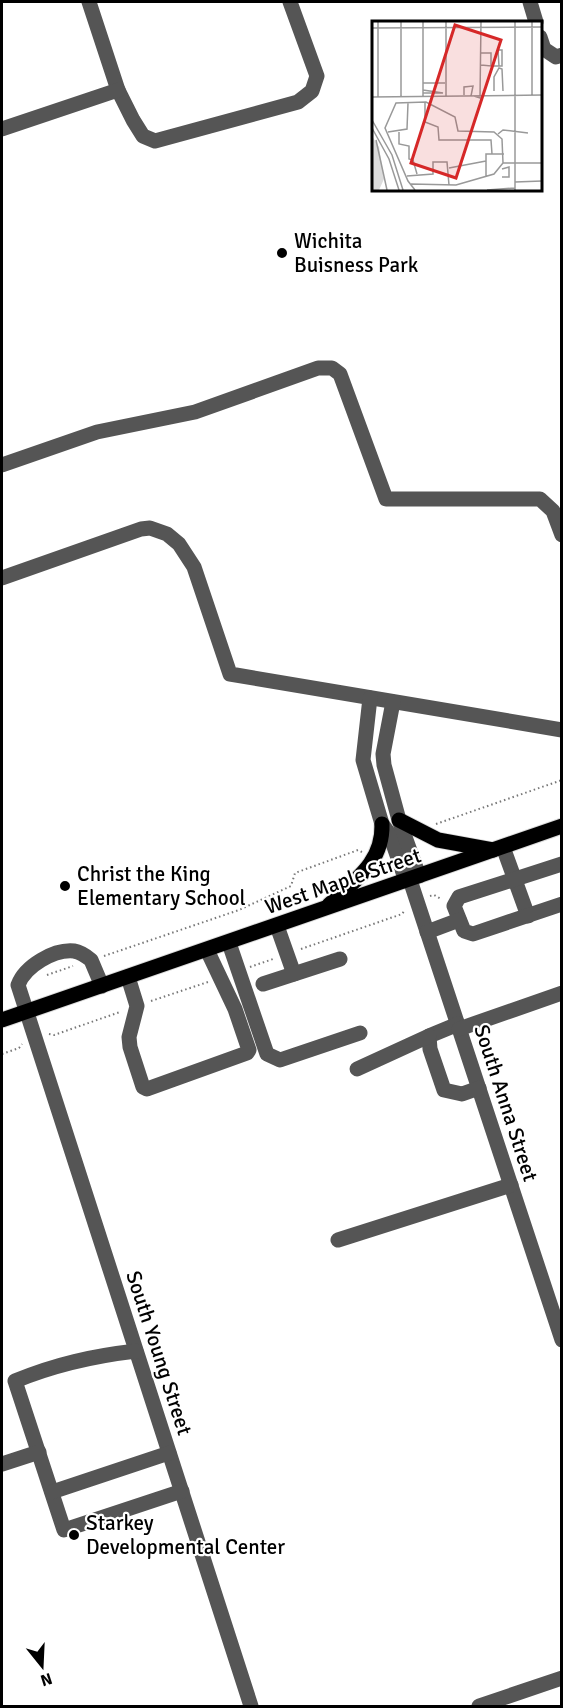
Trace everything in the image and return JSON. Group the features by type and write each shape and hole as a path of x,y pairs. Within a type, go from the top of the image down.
{"main road":[{"path":"399,820 438,840 498,848"},
{"path":"324,910 372,864 382,837 382,824"},
{"name":"West Maple Street","path":"2,1020 561,826"}],"street":[{"path":"89,2 118,90 143,136 155,141 298,102 312,92 317,76 290,2"},
{"path":"530,2 536,21"},
{"path":"542,43 544,49 556,57 561,55"},
{"path":"2,129 118,90"},
{"path":"2,465 97,432 195,411 313,369 332,368 340,374 386,499 540,499 553,511 561,535"},
{"path":"2,578 134,531 150,528 166,534 179,544 194,567 230,674 561,730"},
{"path":"370,698 363,760 382,824 412,879"},
{"path":"393,702 383,754 384,765 412,879"},
{"path":"498,848 515,880 528,916"},
{"path":"561,864 459,897 454,906 464,931 472,934 561,904"},
{"name":"South Anna Street","path":"412,879 427,932 561,1340"},
{"path":"427,932 459,920"},
{"path":"277,926 294,974"},
{"path":"229,943 267,1054 280,1060 360,1033"},
{"path":"128,977 137,1006 129,1037 130,1047 143,1087 147,1089 247,1053 249,1050 235,1009 207,950"},
{"name":"South Young Street","path":"91,960 74,951 64,952 36,962 22,974 18,985 251,1707"},
{"path":"263,984 340,959"},
{"path":"91,960 102,986"},
{"path":"357,1069 429,1036 561,993"},
{"path":"429,1036 430,1049 444,1090 462,1094 479,1088"},
{"path":"338,1240 511,1185"},
{"path":"136,1351 91,1356 39,1371 8,1383 39,1452 64,1530 182,1491"},
{"path":"2,1464 39,1452"},
{"path":"52,1492 169,1453"},
{"path":"478,1707 561,1678"}],"path":[{"path":"428,835 438,823 561,780"},
{"path":"43,976 238,910 291,886 295,873 358,850 375,857"}],"place":[{"name":"Wichita Buisness Park","path":"282,253"},
{"name":"Christ the King Elementary School","path":"65,886"},
{"name":"Starkey Developmental Center","path":"74,1535"}]}
